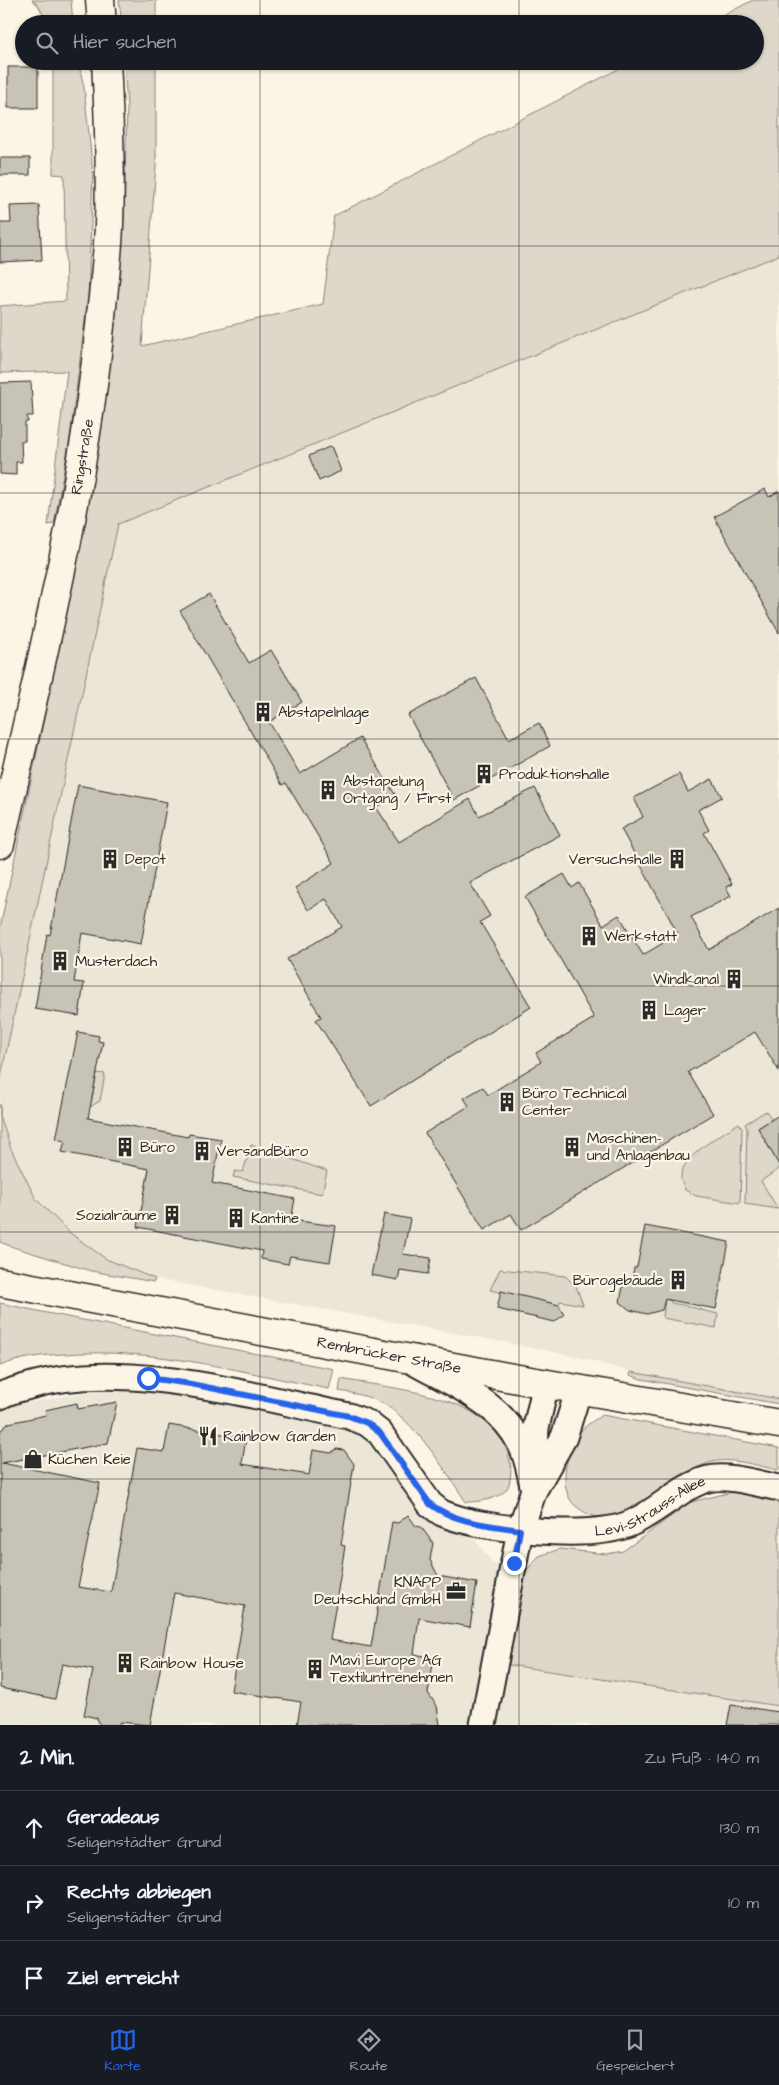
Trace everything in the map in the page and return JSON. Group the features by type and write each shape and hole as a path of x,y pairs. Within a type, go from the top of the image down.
{"main road":[{"path":"100,0 101,15"},
{"name":"Ringstraße","path":"0,844 63,562 85,446 96,368 109,226 110,153 106,70"},
{"path":"0,1262 38,1280 86,1298"},
{"name":"Rembrücker Straße","path":"0,1282 546,1384 779,1424"}],"street":[{"path":"408,1358 491,1406 506,1420 522,1447 534,1490"},
{"name":"Levi-Strauss-Allee","path":"0,1396 40,1383 72,1378 148,1378 191,1384 349,1416 367,1423 380,1433 430,1504 441,1513 472,1522 520,1530 592,1532 628,1525 648,1515 698,1483 719,1477 779,1488"},
{"path":"534,1490 536,1428 546,1384"},
{"path":"483,1725 520,1530 534,1490 564,1437 579,1389"}],"shaded area":[{"path":"32,0 71,0 72,15 43,15 38,5"},
{"path":"119,0 156,0 156,15 121,15"},
{"path":"753,0 779,0 779,255 118,524 0,1081 0,928 82,538 114,328 124,219 127,107 125,70 156,70 156,165 142,346 323,304 334,216 617,70 764,70 764,15 724,15"},
{"path":"53,70 80,70 84,87 93,174 88,296 70,438 54,524 48,525 67,371 0,373 0,306 66,301 64,175 53,174"},
{"path":"779,255 779,1399 631,1372 578,1357 503,1342 155,1279 106,1259 70,1233 36,1199 11,1149 0,1116 0,1081 118,524"},
{"path":"97,1073 105,1074 100,1101 90,1107"},
{"path":"766,1111 772,1119 758,1128 779,1165 779,1169 761,1181 778,1209 745,1204 747,1128 745,1124"},
{"path":"0,1116 11,1149 36,1199 70,1233 106,1259 155,1279 154,1282 91,1271 0,1242"},
{"path":"739,1123 742,1128 740,1203 696,1196 685,1190 681,1178 682,1170 687,1162 704,1146"},
{"path":"251,1145 327,1171 322,1194 233,1177 235,1171 243,1172"},
{"path":"500,1269 565,1276 576,1286 583,1305 560,1301 559,1305 490,1290"},
{"path":"665,1299 671,1301 671,1303 718,1314 716,1328 663,1318"},
{"path":"0,1303 334,1369 329,1389 197,1362 131,1354 48,1355 23,1359 0,1366"},
{"path":"631,1372 779,1399 779,1404 641,1379 630,1375"},
{"path":"341,1379 412,1391 461,1407 482,1418 498,1434 508,1454 511,1472 507,1489 491,1499 466,1502 428,1446 405,1420 376,1400 339,1391"},
{"path":"147,1390 349,1427 373,1439 434,1522 474,1538 493,1564 525,1572 509,1665 779,1706 779,1725 0,1725 0,1408 87,1392"},
{"path":"602,1415 779,1448 779,1470 735,1461 708,1463 685,1474 631,1512 620,1517 608,1519 597,1517 581,1510 572,1503 565,1484 565,1471 576,1437 584,1428"},
{"path":"732,1492 779,1501 779,1706 509,1665 525,1572 539,1556 560,1549 606,1554 623,1551 691,1502"}],"building":[{"path":"8,67 15,67 15,70 38,70 38,108 8,108"},
{"path":"0,158 30,158 30,175 0,175"},
{"path":"39,205 42,260 0,262 0,223 11,223 10,206"},
{"path":"31,382 33,416 27,416 28,422 25,422 25,441 21,441 22,462 16,462 16,475 0,474 0,383"},
{"path":"331,446 341,471 319,481 309,456"},
{"path":"765,489 769,497 779,491 779,633 714,517"},
{"path":"209,594 249,663 271,650 302,702 269,722 300,774 360,738 396,796 376,807 399,842 470,799 479,816 535,788 560,835 470,883 490,916 480,922 531,1007 371,1106 316,1020 321,1017 287,959 342,927 326,899 308,910 295,888 334,863 286,783 282,785 180,611"},
{"path":"476,678 509,739 539,723 550,746 454,800 408,715"},
{"path":"679,774 688,792 712,779 722,797 698,810 709,830 704,833 732,884 726,887 731,896 691,917 709,950 779,908 779,1071 755,1032 688,1072 713,1114 521,1230 511,1214 484,1230 425,1133 469,1106 464,1098 483,1087 488,1095 541,1062 536,1053 594,1018 525,897 564,874 572,888 579,883 603,925 619,915 643,955 678,934 621,829 643,817 634,798"},
{"name":"Depot","path":"78,785 167,802 141,944 82,933 74,982 84,983 79,1016 35,1009 47,934 50,935"},
{"path":"78,1032 99,1036 98,1041 103,1042 88,1118 188,1137 189,1134 221,1139 212,1183 295,1199 291,1220 336,1226 330,1262 290,1256 288,1264 261,1259 262,1251 138,1227 149,1169 62,1152 65,1141 56,1139"},
{"path":"779,1115 779,1165 758,1128"},
{"path":"384,1214 410,1219 403,1254 431,1258 428,1274 400,1270 398,1280 371,1275"},
{"name":"Bürogebäude","path":"645,1226 729,1242 716,1309 665,1299 662,1310 647,1314 630,1310 620,1302 623,1286 631,1283 634,1268 637,1267"},
{"path":"501,1291 559,1305 564,1314 555,1322 497,1309"},
{"path":"117,1402 108,1443 2,1463 100,1483 78,1587 111,1592 137,1448 164,1452 169,1425 246,1438 242,1464 309,1475 313,1450 331,1453 336,1449 344,1450 354,1464 341,1545 345,1546 330,1640 371,1647 392,1522 398,1523 408,1515 416,1526 421,1527 433,1543 430,1560 438,1576 477,1583 470,1627 419,1618 414,1654 434,1658 428,1693 437,1706 440,1725 297,1725 301,1702 231,1691 245,1606 174,1593 150,1725 120,1722 119,1725 100,1725 97,1718 84,1715 93,1670 62,1664 55,1699 0,1688 0,1431 9,1423 46,1415 45,1410 77,1403 78,1409"},
{"path":"731,1705 779,1712 779,1725 727,1725"}],"place":[{"name":"Abstapelnlage","path":"263,712"},
{"name":"Produktionshalle","path":"484,774"},
{"name":"Abstapelung Ortgang / First","path":"328,790"},
{"name":"Depot","path":"110,859"},
{"name":"Versuchshalle","path":"677,859"},
{"name":"Werkstatt","path":"589,936"},
{"name":"Musterdach","path":"60,961"},
{"name":"Windkanal","path":"734,979"},
{"name":"Lager","path":"649,1010"},
{"name":"Büro Technical Center","path":"507,1102"},
{"name":"Büro","path":"125,1147"},
{"name":"Maschinen- und Anlagenbau","path":"572,1147"},
{"name":"VersandBüro","path":"202,1151"},
{"name":"Sozialräume","path":"172,1215"},
{"name":"Kantine","path":"236,1218"},
{"name":"Bürogebäude","path":"678,1280"},
{"name":"Rainbow Garden","path":"208,1436"},
{"name":"Küchen Keie","path":"33,1459"},
{"name":"KNAPP Deutschland GmbH","path":"456,1591"},
{"name":"Rainbow House","path":"125,1663"},
{"name":"Mavi Europe AG Textiluntrenehmen","path":"315,1669"}],"route":[{"path":"148,1378 191,1384 349,1416 367,1423 380,1433 390,1445 430,1504 441,1513 472,1522 520,1530 514,1563"}]}
